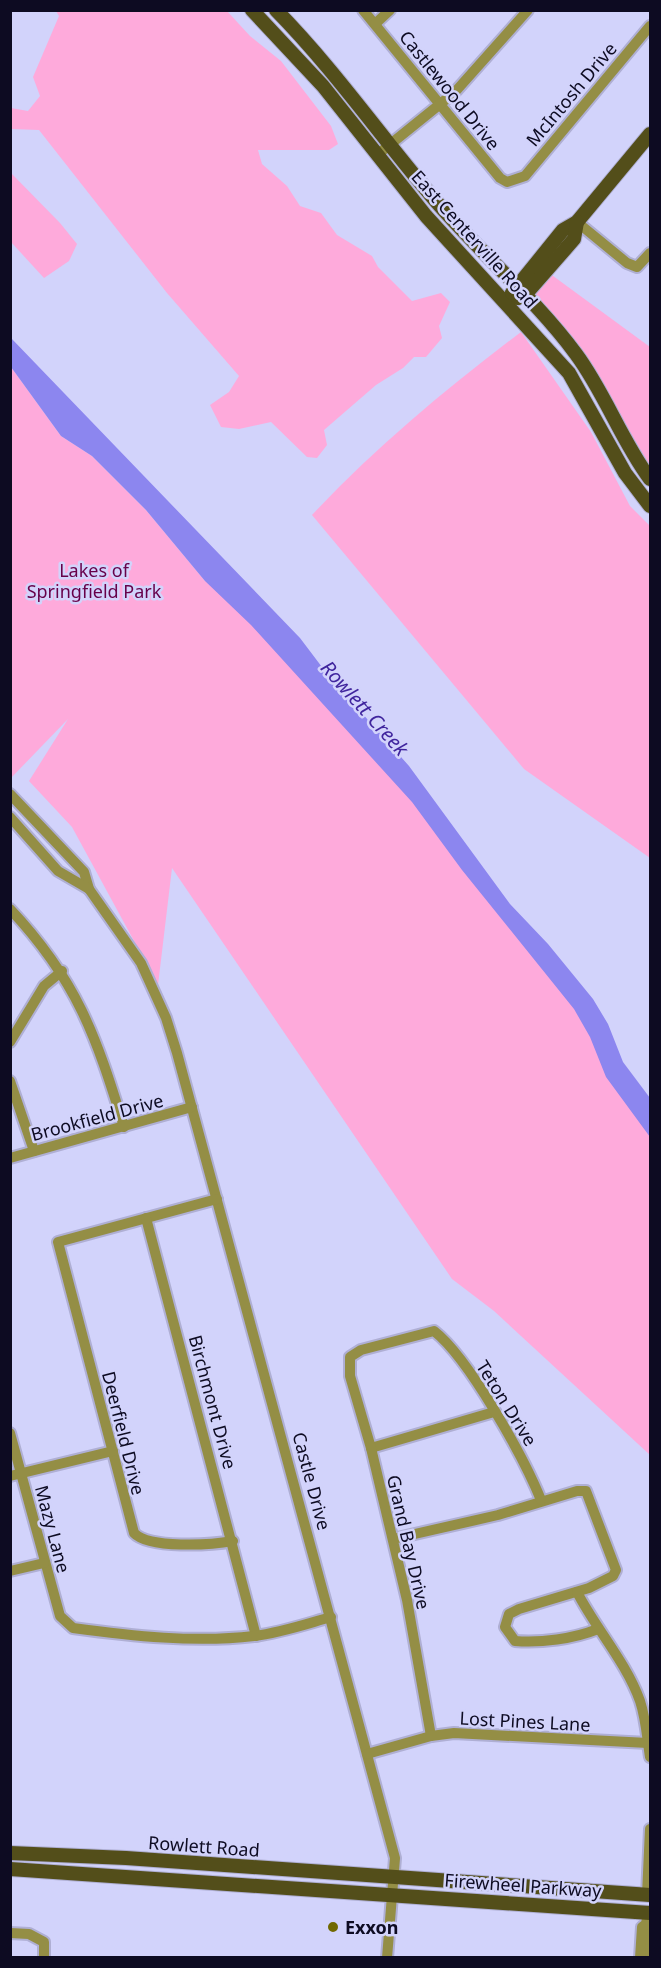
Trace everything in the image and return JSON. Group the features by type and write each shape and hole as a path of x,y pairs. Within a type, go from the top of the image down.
{"main road":[{"name":"East Centerville Road","path":"252,10 323,86 426,216 508,303 569,373 625,473 651,506"},
{"name":"East Centerville Road","path":"276,10 334,74 440,205 562,337 586,368 628,447 651,479"},
{"path":"508,303 574,239 577,222 651,134"},
{"name":"Rowlett Road","path":"10,1853 126,1858 394,1879"},
{"path":"124,1876 126,1858"},
{"name":"Rowlett Road","path":"10,1869 394,1893"},
{"name":"Firewheel Parkway","path":"394,1879 649,1895"},
{"name":"Firewheel Parkway","path":"394,1893 648,1916"},
{"path":"578,1908 638,1904 649,1895"}],"street":[{"name":"Castlewood Drive","path":"363,10 500,177 507,182 515,181"},
{"path":"375,24 390,10"},
{"path":"377,155 440,105 467,80 528,10"},
{"name":"McIntosh Drive","path":"515,181 525,176 651,26"},
{"path":"577,222 627,263 637,267 651,253"},
{"name":"Castle Drive","path":"10,794 68,852 84,872 90,889 141,963 166,1018 395,1858 387,1958"},
{"path":"10,817 58,871 90,889"},
{"path":"10,909 62,971 93,1031 124,1127"},
{"path":"10,1042 44,986 62,971"},
{"path":"10,1081 34,1151"},
{"name":"Brookfield Drive","path":"10,1158 192,1107"},
{"path":"146,1218 217,1199"},
{"name":"Deerfield Drive","path":"146,1218 58,1242 129,1519 139,1538 148,1542 195,1544 233,1541"},
{"name":"Birchmont Drive","path":"146,1218 233,1541 256,1636"},
{"name":"Grand Bay Drive","path":"431,1736 393,1539 371,1448 350,1376 350,1357 361,1350 434,1331"},
{"name":"Teton Drive","path":"434,1331 460,1359 494,1412 531,1476 541,1500"},
{"path":"371,1448 494,1412"},
{"name":"Mazy Lane","path":"10,1433 16,1475 60,1616 73,1628 183,1637 256,1636"},
{"path":"16,1475 113,1451"},
{"path":"393,1539 498,1515 541,1500 577,1491 586,1491 616,1570 613,1576 577,1592 519,1609 509,1614 505,1627 515,1641 524,1642 567,1637 598,1629"},
{"path":"10,1571 44,1563"},
{"path":"577,1592 637,1695 651,1757"},
{"path":"256,1636 331,1617"},
{"name":"Lost Pines Lane","path":"367,1754 431,1736 475,1732 648,1743"},
{"path":"649,1895 651,1829"},
{"path":"641,1957 650,1928 648,1916"},
{"path":"10,1933 29,1934 44,1942 44,1958"}],"green space":[{"path":"56,11 227,11 250,36 281,61 331,126 338,144 329,150 258,150 262,164 287,186 300,206 321,213 337,235 372,256 378,267 412,301 441,293 450,302 439,326 442,338 426,357 414,357 403,368 376,385 324,430 327,445 317,458 307,457 271,422 239,429 221,427 210,405 229,392 239,376 167,293 39,130 11,129 11,108 28,111 40,96 33,77 59,16"},
{"path":"11,173 60,223 77,244 69,261 44,278 11,242"},
{"path":"549,273 650,347 650,466 581,349 534,295 535,290"},
{"path":"521,332 591,432 630,506 650,526 650,858 524,769 312,515 413,419"},
{"name":"Lakes of Springfield Park","path":"11,367 61,436 92,456 146,510 205,581 210,577 479,863 650,1116 650,1455 494,1311 452,1279 172,868 158,985 72,827 29,781 68,719 11,778"}],"shaded area":[{"path":"11,338 300,638 328,675 409,766 510,904 548,944 593,999 608,1024 623,1062 650,1098 650,1137 606,1077 590,1037 574,1009 462,870 412,802 251,625 205,581 146,510 92,456 61,436 11,367"}],"place":[{"name":"Exxon","path":"333,1927"}],"water label":[{"name":"Rowlett Creek","path":"365,708"}]}
